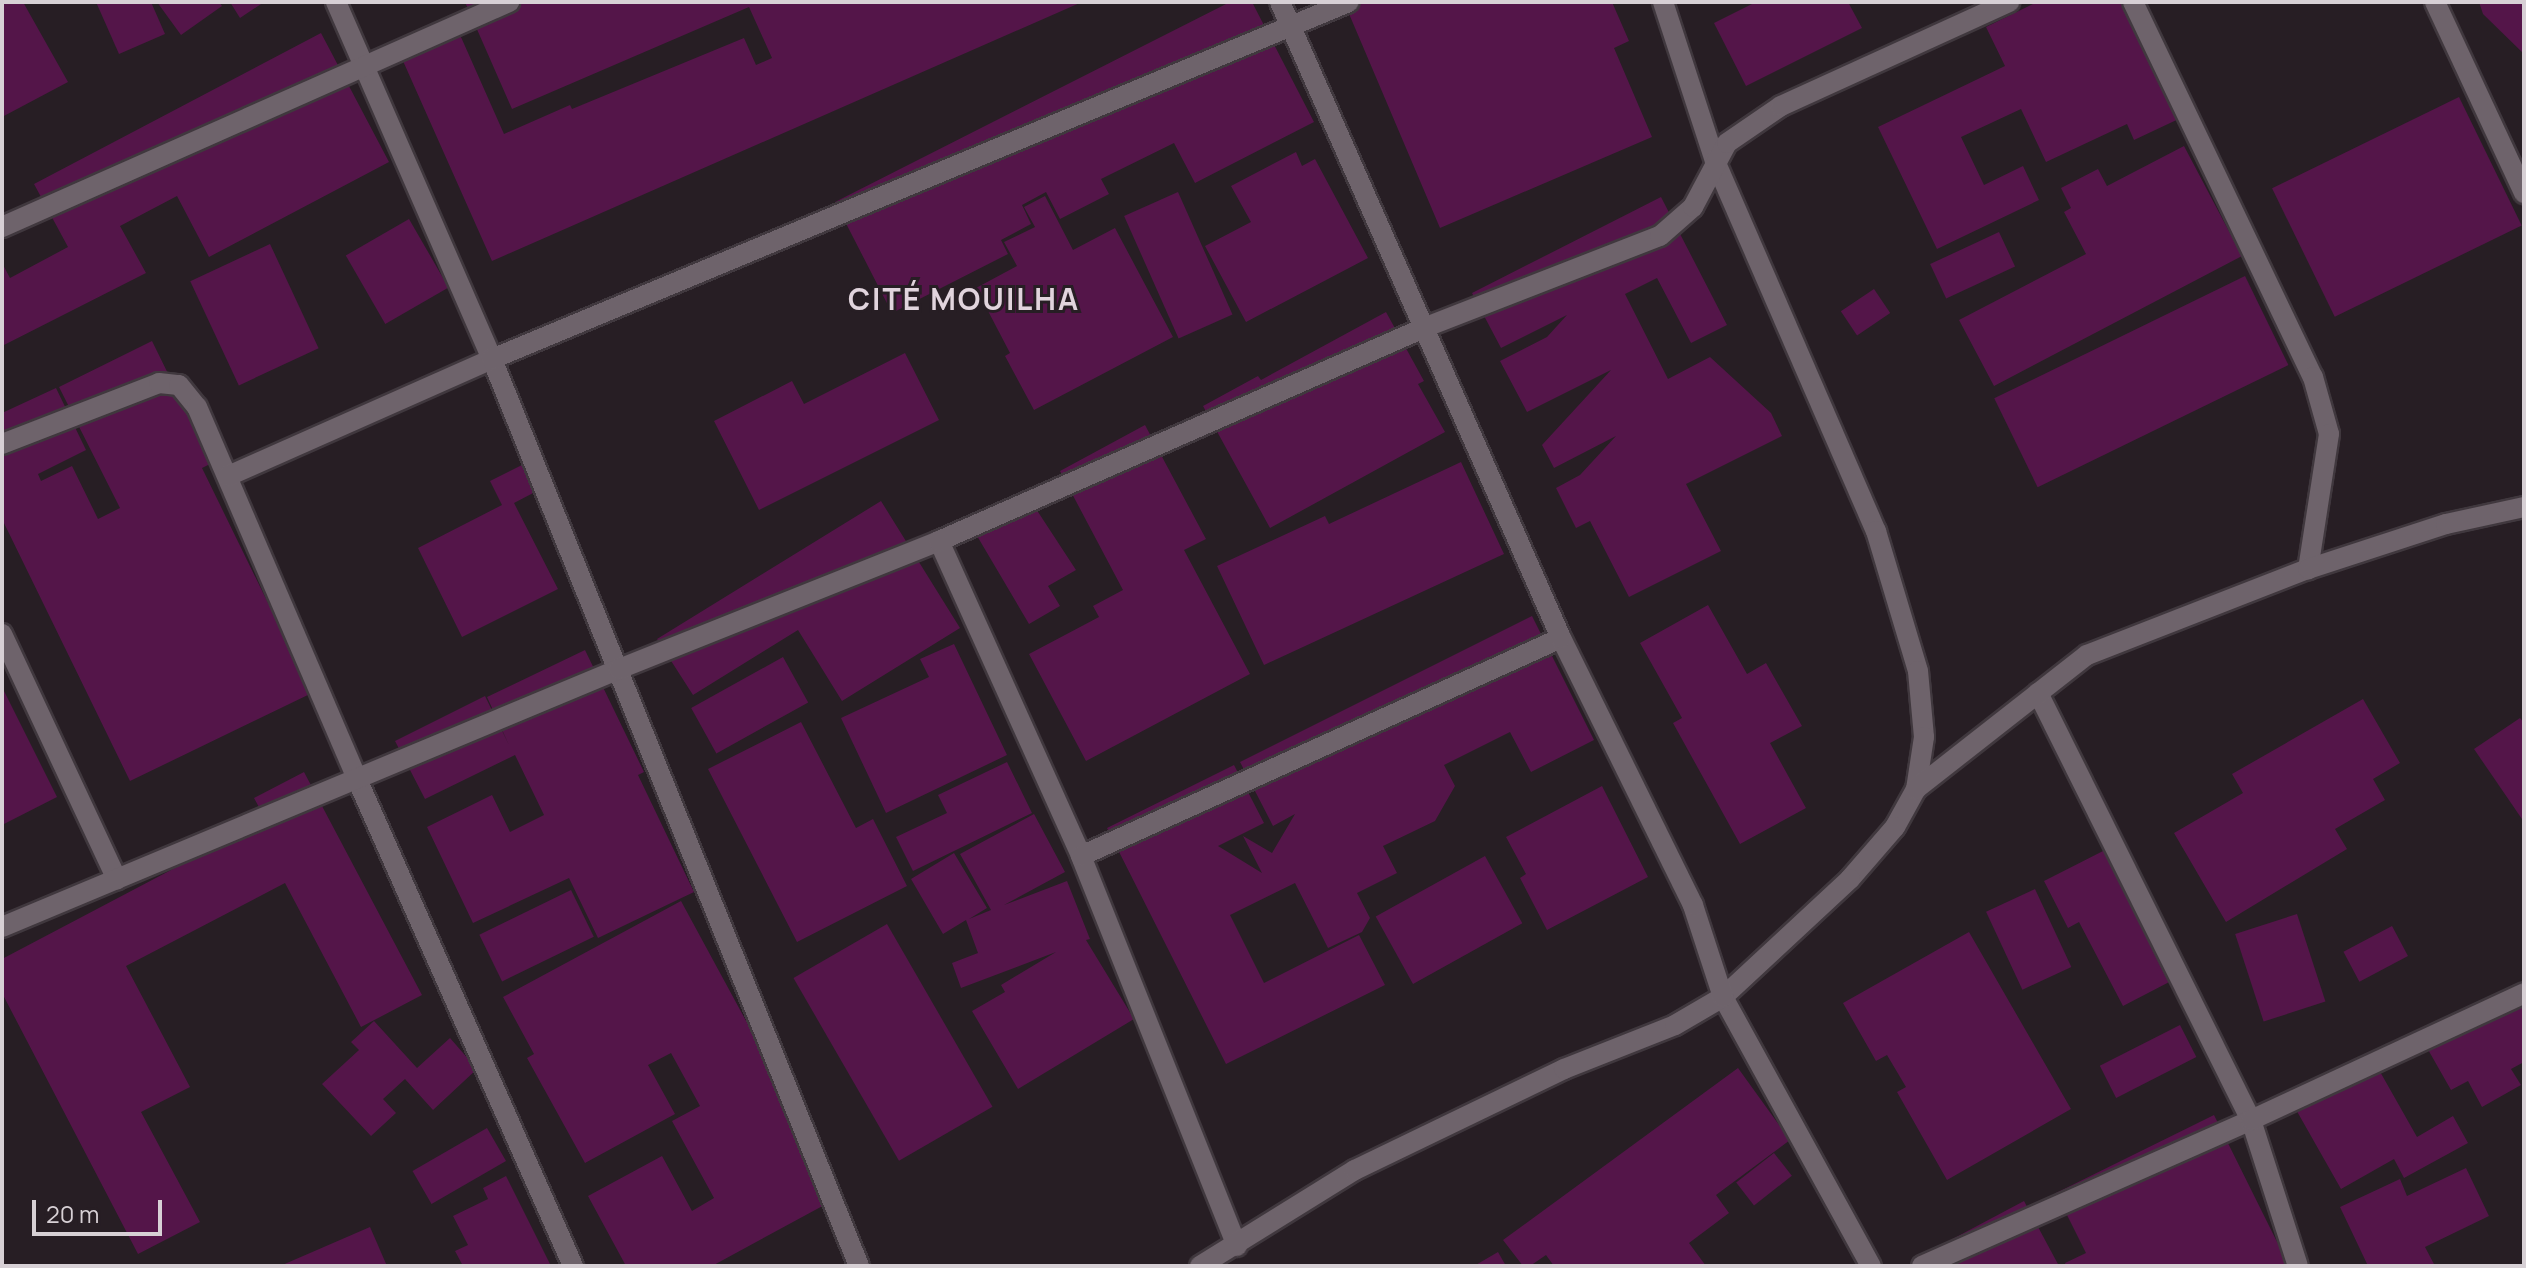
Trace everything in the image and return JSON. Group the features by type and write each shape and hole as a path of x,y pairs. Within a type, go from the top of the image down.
{"street":[{"path":"336,2 492,359 859,1266"},
{"path":"2,227 509,2"},
{"path":"1280,2 1561,638 1693,905 1723,997 1871,1266"},
{"path":"228,476 492,359 1349,2"},
{"path":"1200,1266 1237,1246 1355,1170 1564,1069 1675,1025 1723,997 1850,879 1895,827 1916,789 1924,737 1918,671 1876,531 1715,161 1663,2"},
{"path":"2,927 619,669 939,541 1426,327 1660,236 1693,207 1727,143 1781,106 2009,2"},
{"path":"2133,2 2313,377 2329,434 2308,569"},
{"path":"2435,2 2524,193"},
{"path":"2,444 159,383 179,385 197,407 357,779 573,1266"},
{"path":"1916,789 2087,655 2308,569 2446,524 2524,507"},
{"path":"939,541 1081,856 1237,1246"},
{"path":"2,634 117,879"},
{"path":"1081,856 1561,638"},
{"path":"2038,693 2251,1120 2298,1266"},
{"path":"1922,1266 2251,1120 2524,993"}],"building":[{"path":"2,2 23,2 68,82 2,117"},
{"path":"96,2 151,2 165,34 119,54"},
{"path":"157,2 219,2 222,6 181,35"},
{"path":"230,2 264,2 240,18"},
{"path":"465,2 1082,2 492,261 395,43 453,19 504,134 570,105 572,109 744,38 756,65 772,58 749,7 512,109"},
{"path":"1230,2 1252,2 1314,122 1195,183 1174,143 1101,179 1109,194 1060,219 1046,192 1022,205 1031,224 1001,240 1008,254 892,313 835,202"},
{"path":"1344,2 1612,2 1629,41 1614,48 1652,137 1440,228"},
{"path":"1756,2 1848,2 1862,28 1746,86 1714,23"},
{"path":"2037,2 2129,2 2185,116 2134,140 2127,124 2046,162 2021,109 1961,137 1984,185 2023,166 2039,200 1937,249 1878,127 2005,66 1986,27"},
{"path":"2479,2 2524,2 2524,54 2483,14"},
{"path":"321,33 389,162 209,257 177,196 120,226 146,273 2,346 2,263 10,278 68,247 34,184"},
{"path":"2459,97 2522,226 2335,317 2272,188"},
{"path":"2184,146 2242,256 1994,386 1959,320 2086,254 2064,212 2071,208 2061,188 2098,169 2107,186"},
{"path":"1296,152 1302,166 1315,159 1368,258 1246,322 1205,246 1251,222 1231,186"},
{"path":"1178,192 1233,314 1179,338 1124,216"},
{"path":"1045,196 1073,250 1115,228 1173,337 1034,410 1005,356 1010,353 976,288 1017,266 1004,242 1035,227 1024,207"},
{"path":"1661,197 1727,325 1691,343 1657,278 1625,294 1668,379 1710,357 1771,413 1782,436 1686,484 1721,551 1629,597 1590,521 1576,528 1556,488 1580,475 1616,436 1554,468 1542,445 1611,370 1527,412 1500,361 1547,337 1567,315 1501,348 1472,293"},
{"path":"409,219 448,287 385,324 346,255"},
{"path":"1999,232 2015,266 1946,299 1930,264"},
{"path":"270,244 319,348 239,385 190,281"},
{"path":"2245,276 2288,365 2038,487 1994,398"},
{"path":"1874,289 1890,313 1857,335 1841,311"},
{"path":"1386,312 1424,381 1418,384 1445,432 1270,528 1203,406 1258,376 1261,380"},
{"path":"152,341 212,463 202,468 312,693 130,781 2,519 2,413 56,388 86,450 38,474 41,481 72,466 98,519 120,508 59,387"},
{"path":"905,353 939,420 759,510 714,421 792,381 804,404"},
{"path":"1145,425 1206,539 1184,550 1250,674 1086,761 1029,654 1099,617 1093,606 1123,590 1060,471"},
{"path":"1461,462 1504,554 1264,665 1217,566 1325,516 1329,524"},
{"path":"524,464 537,491 514,503 558,589 462,637 418,548 502,505 490,481"},
{"path":"1025,492 1076,570 1048,586 1060,606 1029,624 970,524"},
{"path":"881,501 960,628 842,701 798,630 693,695 657,639"},
{"path":"1708,605 1747,674 1766,663 1802,726 1770,743 1806,808 1740,844 1673,723 1682,718 1640,643"},
{"path":"1532,616 1594,740 1531,772 1510,732 1444,765 1455,786 1435,821 1383,846 1397,873 1357,893 1370,918 1362,932 1328,948 1295,883 1230,915 1264,983 1359,935 1385,985 1226,1064 1107,828 1234,765 1264,823 1218,846 1262,873 1243,836 1272,853 1295,814 1273,826 1240,762"},
{"path":"954,644 1007,755 886,813 841,718 929,677 920,659"},
{"path":"585,650 644,772 638,775 694,892 598,938 569,878 473,923 427,827 492,795 510,832 544,815 515,755 425,799 395,741 485,696 509,745 487,697"},
{"path":"783,657 808,702 716,753 691,708"},
{"path":"2,687 57,797 2,825"},
{"path":"2363,699 2400,763 2373,779 2385,800 2335,829 2347,849 2226,922 2174,833 2243,793 2232,774"},
{"path":"2520,718 2524,723 2524,822 2474,749"},
{"path":"801,722 856,828 873,819 907,886 797,942 708,769"},
{"path":"1007,762 1032,813 913,871 896,837 947,813 938,795"},
{"path":"304,772 422,995 361,1027 285,883 126,966 190,1087 141,1112 200,1222 138,1254 2,993 2,959 266,820 254,798"},
{"path":"1602,786 1648,877 1547,930 1520,878 1526,874 1506,837"},
{"path":"1034,814 1065,872 1004,905 1067,881 1090,939 1086,940 1134,1019 1018,1089 972,1011 1005,992 1001,985 1056,952 961,988 952,963 978,953 966,920 943,934 911,879 954,853 987,908 969,919 991,910 960,854"},
{"path":"2107,849 2175,979 2123,1006 2079,922 2068,928 2044,881"},
{"path":"1485,856 1522,923 1413,984 1376,917"},
{"path":"2035,889 2071,967 2022,990 1986,912"},
{"path":"571,890 594,937 502,981 479,935"},
{"path":"681,901 841,1196 712,1266 626,1266 588,1196 662,1156 692,1211 714,1198 672,1121 700,1106 671,1053 648,1065 675,1114 585,1163 527,1058 534,1054 503,997"},
{"path":"2297,914 2325,1001 2264,1022 2235,934"},
{"path":"887,924 992,1107 899,1161 793,978"},
{"path":"2392,926 2408,956 2359,982 2343,952"},
{"path":"1969,932 2071,1109 1947,1180 1897,1092 1906,1087 1887,1055 1876,1061 1843,1003"},
{"path":"2524,981 2524,1062 2511,1069 2521,1085 2482,1107 2468,1081 2451,1090 2422,1039"},
{"path":"374,1021 417,1068 450,1038 477,1069 433,1110 405,1079 383,1099 396,1113 371,1136 322,1084 359,1050 351,1042"},
{"path":"2180,1025 2196,1057 2116,1098 2100,1066"},
{"path":"2370,1054 2417,1137 2453,1116 2468,1143 2404,1178 2394,1159 2341,1189 2290,1099"},
{"path":"1738,1068 1790,1140 1716,1195 1729,1213 1689,1243 1706,1266 1554,1266 1546,1255 1530,1266 1523,1266 1503,1240"},
{"path":"2214,1115 2289,1266 2066,1266 2065,1263 2086,1253 2056,1193"},
{"path":"487,1128 506,1161 432,1204 413,1171"},
{"path":"1774,1153 1792,1176 1754,1205 1736,1183"},
{"path":"2466,1168 2489,1216 2425,1247 2435,1266 2368,1266 2340,1207 2400,1179 2407,1196"},
{"path":"506,1176 551,1266 463,1266 455,1251 468,1245 453,1216 488,1199 483,1188"},
{"path":"2024,1201 2059,1266 1957,1266 1945,1243"},
{"path":"370,1227 387,1266 280,1266"},
{"path":"1498,1252 1506,1266 1474,1266"}],"district":[{"name":"CITÉ MOUILHA","path":"964,299"}]}
